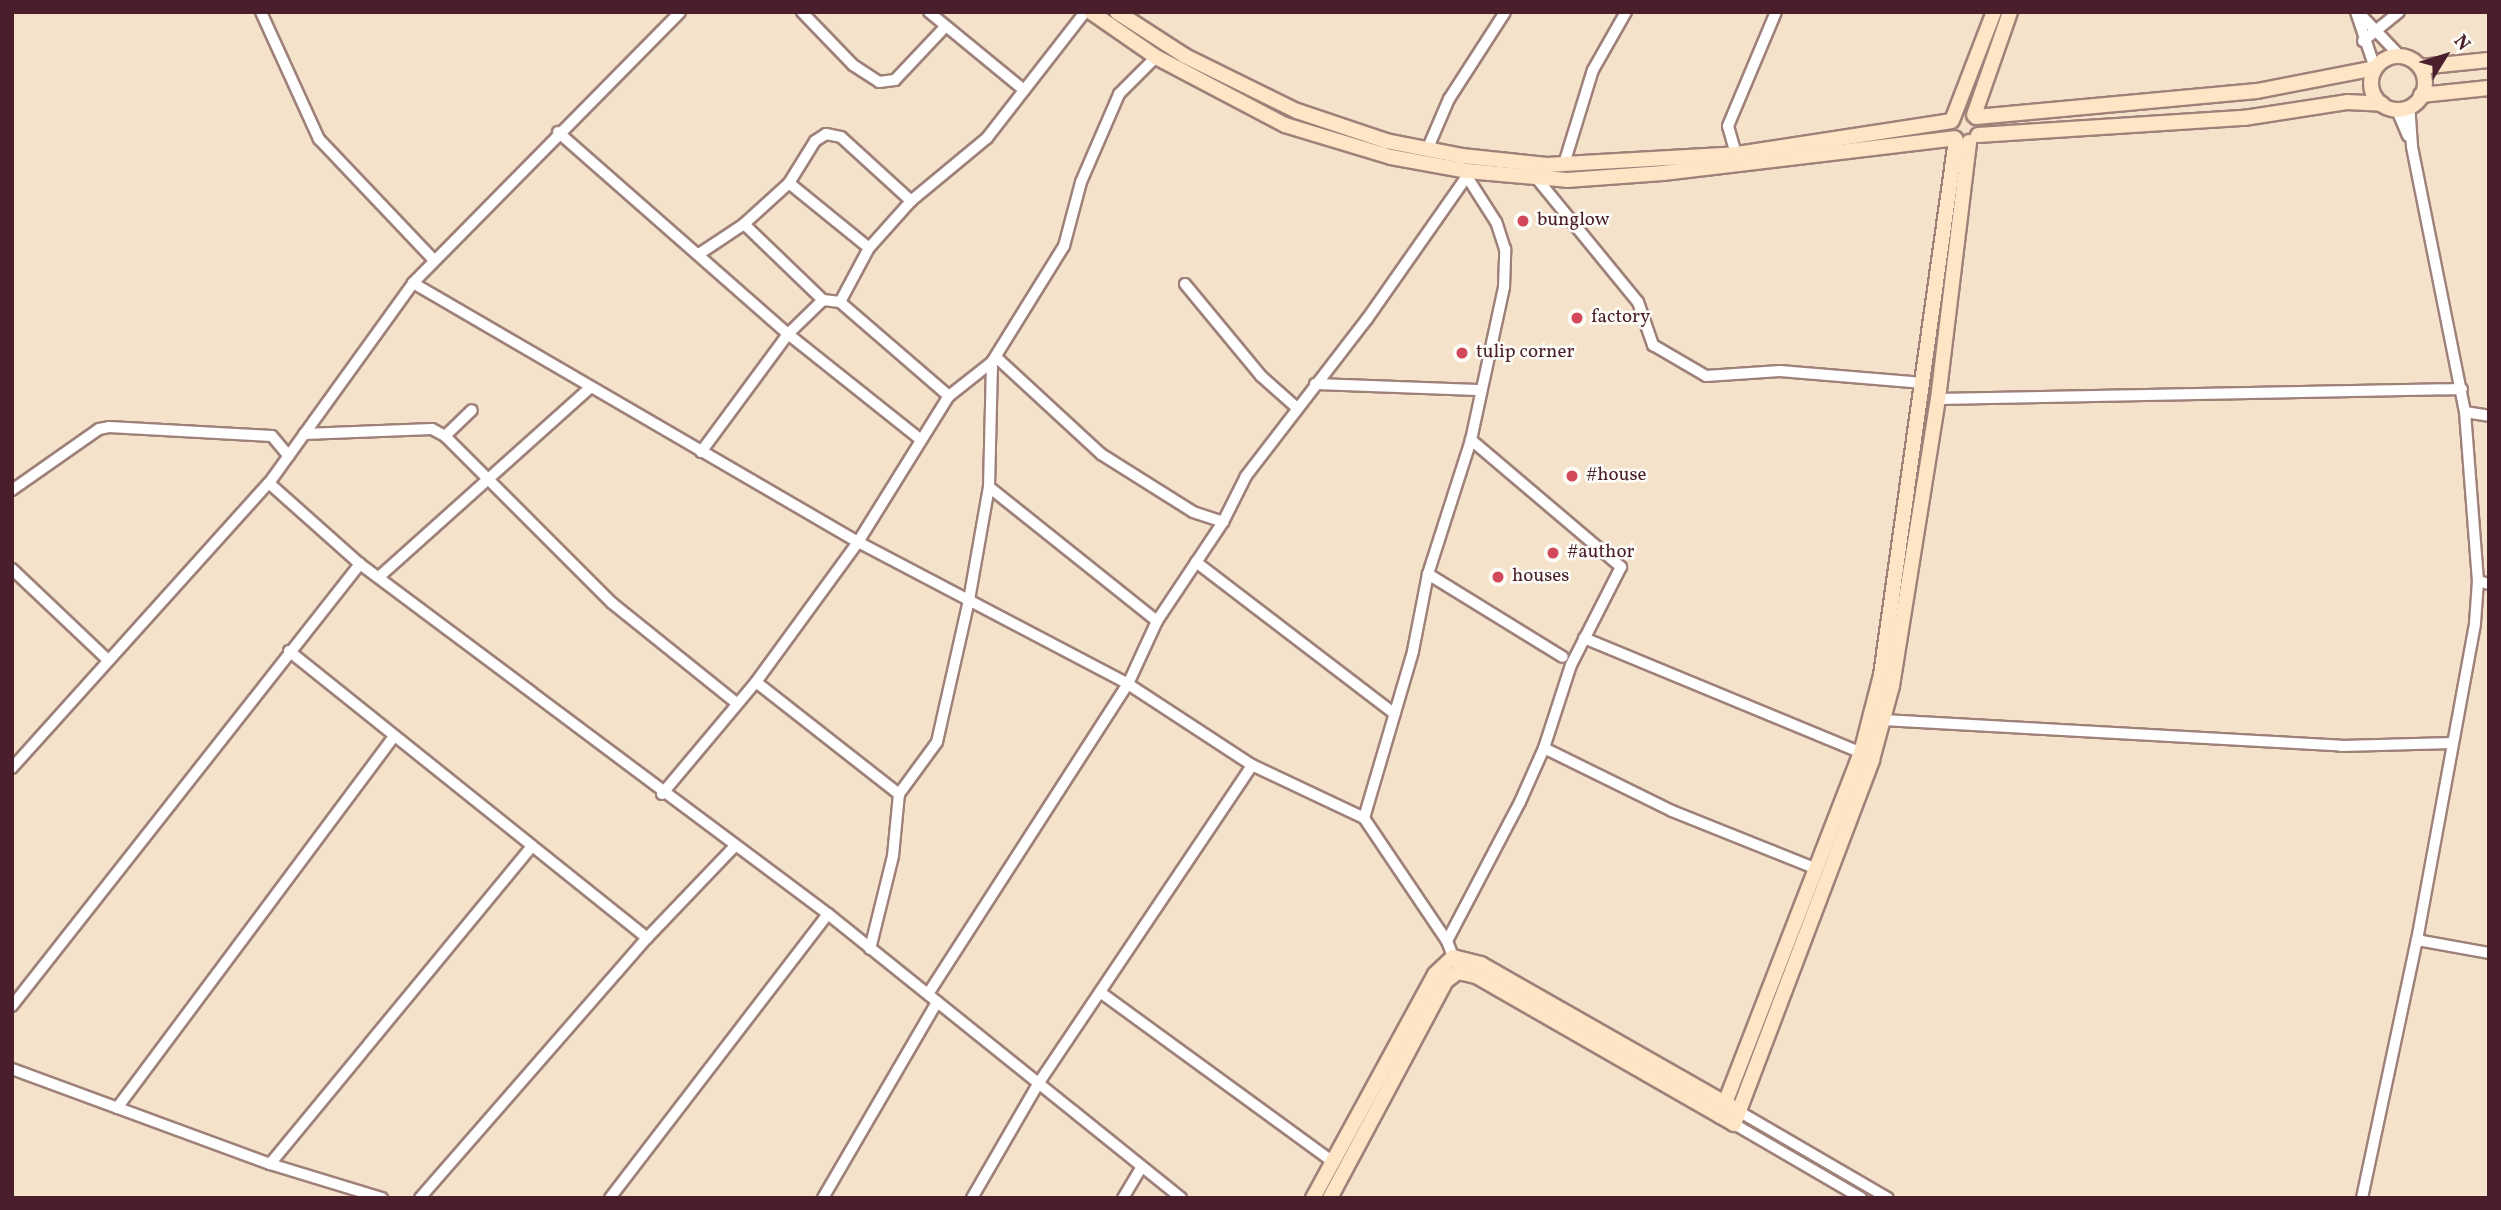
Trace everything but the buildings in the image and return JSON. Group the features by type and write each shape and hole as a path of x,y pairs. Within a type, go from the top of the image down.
{"street":[{"path":"261,12 319,139 434,260"},
{"path":"12,768 107,659 269,483 413,283 558,132 680,12"},
{"path":"802,12 853,65 879,82 895,80 944,28"},
{"path":"929,12 944,28 1024,90"},
{"path":"840,302 869,248 911,201 987,138 1085,12"},
{"path":"1091,12 1156,57 1285,125 1391,157 1466,175 1538,180 1663,173 1965,139 2244,118 2347,102 2403,108 2421,95 2489,88"},
{"path":"1427,150 1449,99 1505,12"},
{"path":"1564,164 1593,70 1626,12"},
{"path":"1735,154 1728,126 1776,12"},
{"path":"1952,119 1994,12"},
{"path":"1723,1111 1861,753 1881,675 1924,383 1965,139 2010,12"},
{"path":"2357,12 2379,30 2400,56 2420,67 2489,60"},
{"path":"2357,12 2363,41 2375,68 2372,90 2382,104"},
{"path":"2363,41 2399,12"},
{"path":"1120,13 1250,91 1340,127 1427,150 1564,164 1735,154 1952,119 1963,112 1975,116 2257,90 2375,68 2389,57 2400,56"},
{"path":"662,794 735,702 756,682 858,542 949,396 994,359 1064,246 1082,182 1119,93 1156,57"},
{"path":"2420,67 2424,81 2421,95"},
{"path":"2362,1198 2417,940 2475,623 2477,581 2462,388 2403,108"},
{"path":"1737,1118 1883,720 1938,399 1965,139 1952,119"},
{"path":"558,132 788,334 920,439"},
{"path":"699,254 744,224 789,183 816,141 826,134 841,137 911,201"},
{"path":"928,994 1128,684 1157,621 1223,522 1246,475 1466,175"},
{"path":"1364,818 1395,714 1428,574 1471,440 1479,390 1504,287 1505,249 1496,222 1466,175"},
{"path":"1538,180 1638,302 1653,345 1706,376 1780,371 1924,383"},
{"path":"789,183 869,248"},
{"path":"744,224 823,300 840,302 949,396"},
{"path":"413,283 858,542 1128,684 1252,765 1364,818 1447,941 1458,972"},
{"path":"1185,284 1261,376 1296,407"},
{"path":"701,452 788,334 823,300"},
{"path":"870,948 893,856 899,794 937,742 969,600 989,486 994,359"},
{"path":"994,359 1101,454 1193,512 1223,522"},
{"path":"1315,384 1479,390"},
{"path":"379,577 590,388"},
{"path":"1938,399 2462,388"},
{"path":"445,436 472,410"},
{"path":"2465,412 2489,416"},
{"path":"12,490 109,427 272,436 289,456"},
{"path":"304,434 432,429 445,436 612,603 735,702"},
{"path":"1447,941 1544,748 1584,638 1621,572 1619,562 1471,440"},
{"path":"269,483 360,564 733,848 828,914 1140,1168 1181,1198"},
{"path":"989,486 1157,621"},
{"path":"1196,562 1395,714"},
{"path":"12,1006 360,564"},
{"path":"12,569 107,659"},
{"path":"1428,574 1563,657"},
{"path":"2477,581 2489,584"},
{"path":"1584,638 1861,753"},
{"path":"289,651 647,938"},
{"path":"756,682 899,794"},
{"path":"1883,720 2341,746 2453,743"},
{"path":"117,1108 394,737"},
{"path":"1544,748 1672,811 1817,869"},
{"path":"972,1198 1038,1084 1252,765"},
{"path":"270,1164 531,847"},
{"path":"420,1198 647,938 733,848"},
{"path":"610,1198 828,914"},
{"path":"2417,940 2489,953"},
{"path":"1453,957 1481,964 1723,1111"},
{"path":"1313,1198 1435,974 1453,957"},
{"path":"1330,1198 1446,981 1458,972 1476,976 1888,1198"},
{"path":"1100,992 1332,1161"},
{"path":"823,1198 937,1002"},
{"path":"12,1069 270,1164 382,1198"},
{"path":"1737,1118 1861,1198"},
{"path":"1123,1198 1140,1168"}],"place":[{"name":"bunglow","path":"1523,221"},
{"name":"factory","path":"1577,318"},
{"name":"tulip corner","path":"1462,353"},
{"name":"#house","path":"1572,476"},
{"name":"#author","path":"1553,553"},
{"name":"houses","path":"1498,577"}]}
